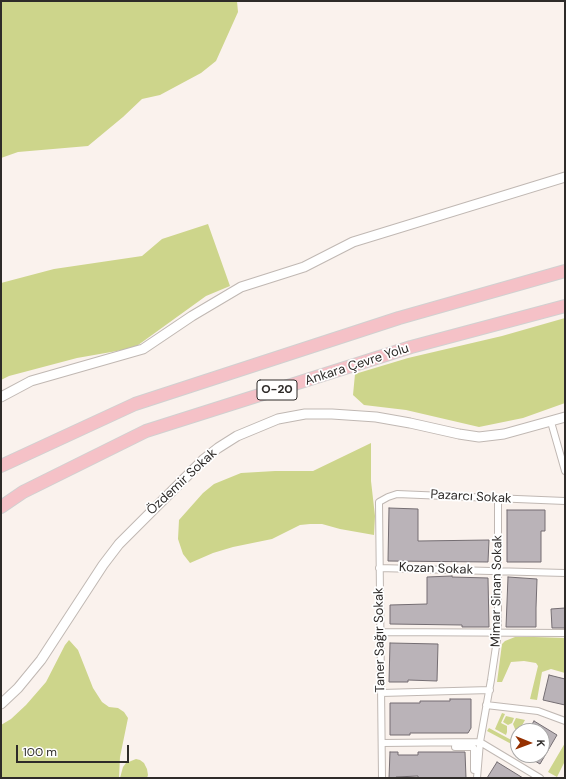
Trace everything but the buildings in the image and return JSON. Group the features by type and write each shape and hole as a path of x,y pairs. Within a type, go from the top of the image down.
{"highway":[{"name":"O-20","path":"1,466 135,404 399,318 565,271"},
{"name":"Ankara Çevre Yolu","path":"1,507 23,492 146,431 411,347 565,306"}],"street":[{"path":"1,398 31,381 143,348 192,316 241,287 304,267 353,242 565,177"},
{"name":"Özdemir Sokak","path":"1,704 22,683 41,660 119,544 204,459 237,436 278,419 305,414 376,417 479,437 504,434 565,417"},
{"path":"551,422 565,471"},
{"name":"Pazarcı Sokak","path":"379,502 397,494 565,501"},
{"name":"Mimar Sinan Sokak","path":"477,778 480,742 490,690 498,633 498,499"},
{"name":"Taner Sağır Sokak","path":"379,502 382,778"},
{"name":"Kozan Sokak","path":"379,568 565,573"},
{"path":"380,632 565,633"},
{"path":"381,693 490,690"},
{"path":"486,705 538,711 565,721"},
{"path":"382,743 480,742 540,778"},
{"path":"386,778 386,747 470,746 474,749 474,778"}],"green space":[{"path":"1,1 237,1 238,12 216,61 201,73 160,95 142,99 88,146 18,152 1,158"},
{"path":"208,224 230,286 206,296 134,348 77,358 9,376 1,380 1,283 54,269 142,256 162,239"},
{"path":"565,318 565,403 523,418 479,427 406,410 364,405 353,395 355,374 408,358 502,336"},
{"path":"371,443 371,481 375,516 374,535 322,524 310,524 300,525 272,539 233,547 213,553 190,563 183,554 178,539 179,520 203,493 214,484 241,473 313,471"},
{"path":"515,637 565,638 565,673 551,669 542,672 537,700 530,699 538,666 536,663 524,661 511,662 502,682 497,682 502,644 505,641"},
{"path":"69,640 78,650 93,688 102,702 109,707 118,708 124,712 128,718 120,757 119,778 1,778 1,725 11,719 26,705 46,682"},
{"path":"502,713 505,714 501,723 507,726 506,735 495,729"},
{"path":"506,716 514,718 512,723 508,725 503,722"},
{"path":"516,718 525,720 523,723 514,723"},
{"path":"489,728 510,739 510,743 487,731"},
{"path":"565,743 565,761 557,777 548,772"},
{"path":"136,759 144,763 147,769 147,778 120,778 123,767 126,763"}]}
